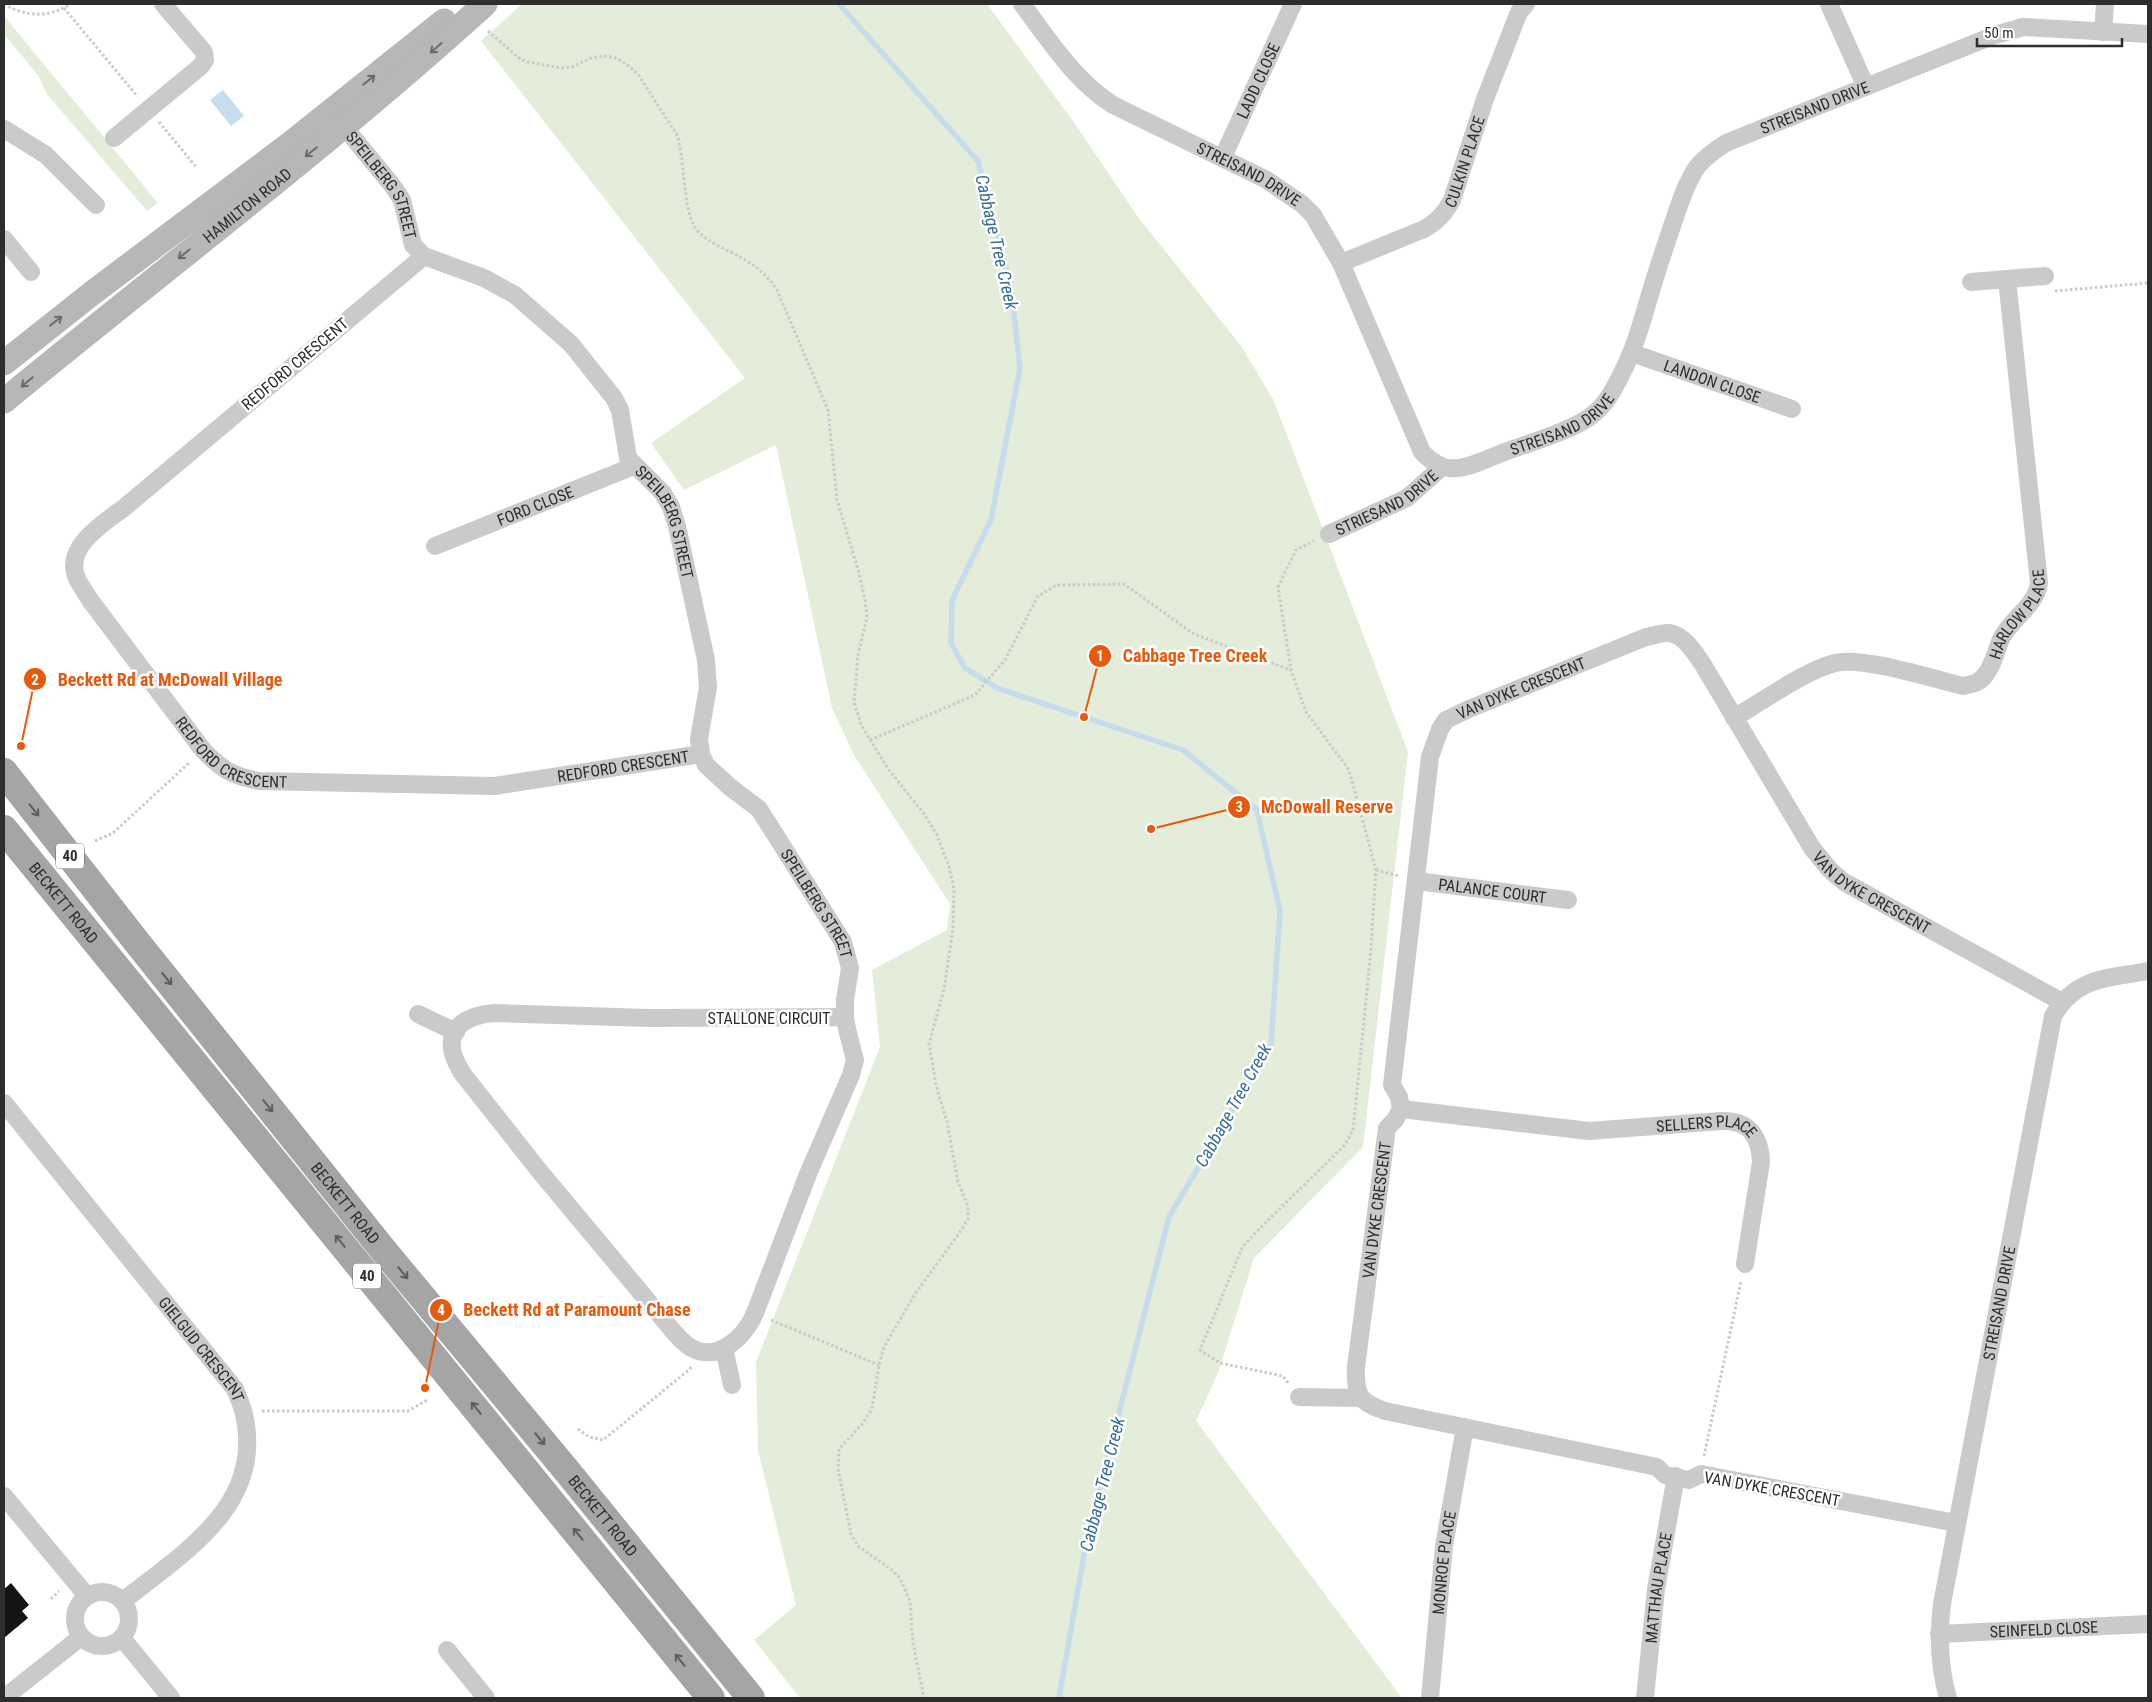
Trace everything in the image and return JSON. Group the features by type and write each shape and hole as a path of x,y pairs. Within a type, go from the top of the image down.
{"main road":[{"name":"HAMILTON ROAD","path":"4,401 337,119 426,34 468,4"},
{"name":"HAMILTON ROAD","path":"4,363 337,119 484,15"},
{"name":"BECKETT ROAD","path":"4,772 142,949 384,1251 573,1478 751,1698"},
{"name":"BECKETT ROAD","path":"4,829 711,1698"}],"street":[{"path":"114,138 200,66 204,60 204,52 163,4"},
{"name":"STREISAND DRIVE","path":"1022,4 1059,53 1094,93 1113,105 1265,179 1302,204 1313,215 1342,262 1422,452 1442,468 1452,470 1470,466 1563,430 1591,416 1611,394 1632,353 1686,185 1698,166 1710,153 1726,143 1995,35 2023,28 2148,34"},
{"name":"LADD CLOSE","path":"1223,158 1293,4"},
{"name":"CULKIN PLACE","path":"1342,262 1424,229 1436,222 1445,213 1452,200 1485,99 1519,12 1526,4"},
{"path":"1829,4 1866,87"},
{"path":"2103,32 2105,4"},
{"name":"SPEILBERG STREET","path":"337,119 392,185 402,200 413,245 424,256 484,278 514,295 571,344 614,398 620,410 628,458 662,492 671,507 677,526 706,660 708,687 699,739 701,754 706,765 730,787 759,808 843,942 850,968 845,1000 845,1017"},
{"path":"4,129 46,155 96,205"},
{"path":"4,238 31,272"},
{"name":"REDFORD CRESCENT","path":"424,256 125,507 96,529 83,544 75,560 76,575 90,600 203,750 217,765 236,776 259,781 459,787 495,786 701,754"},
{"path":"1971,282 2008,279 2046,284"},
{"name":"HARLOW PLACE","path":"1734,718 1808,674 1835,663 1855,661 1963,686 1977,683 1988,673 2006,631 2038,593 2039,583 2008,279"},
{"name":"LANDON CLOSE","path":"1632,353 1792,409"},
{"name":"FORD CLOSE","path":"435,546 634,466"},
{"name":"STRIESAND DRIVE","path":"1329,534 1408,498 1442,468"},
{"name":"VAN DYKE CRESCENT","path":"1956,1523 1701,1474 1689,1480 1665,1475 1656,1466 1385,1411 1370,1406 1360,1398 1355,1387 1356,1367 1387,1128 1395,1120 1401,1109 1399,1097 1392,1085 1430,757 1440,729 1446,720 1469,709 1646,637 1669,633 1689,645 1702,663 1812,848 1830,870 1844,882 2062,1002"},
{"name":"PALANCE COURT","path":"1417,881 1568,900"},
{"name":"STREISAND DRIVE","path":"1948,1698 1944,1683 1939,1634 1942,1604 2043,1065 2054,1016 2062,1002 2072,991 2084,984 2148,971"},
{"name":"STALLONE CIRCUIT","path":"456,1032 467,1018 480,1014 494,1013 657,1018 845,1017 846,1029 855,1060 851,1075 808,1174 749,1326 734,1344 724,1348"},
{"path":"418,1014 456,1032 453,1038 453,1054 462,1073 541,1173 673,1331 688,1346 697,1350 710,1352 724,1348 732,1385"},
{"name":"GIELGUD CRESCENT","path":"4,1103 235,1389 244,1413 248,1442 244,1466 232,1501 209,1532 123,1601"},
{"name":"SELLERS PLACE","path":"1401,1109 1589,1131 1732,1120 1742,1124 1749,1128 1756,1138 1760,1148 1761,1162 1745,1264"},
{"name":"VAN DYKE CRESCENT","path":"1299,1397 1360,1398"},
{"name":"MONROE PLACE","path":"1430,1698 1444,1546 1464,1427"},
{"name":"MATTHAU PLACE","path":"1645,1698 1656,1589 1676,1476"},
{"path":"4,1496 87,1596"},
{"path":"96,1592 111,1592 123,1601 128,1609 130,1618 128,1628 122,1638 114,1644 99,1646 90,1644 81,1637 76,1629 74,1616 77,1606 87,1596 96,1592"},
{"name":"SEINFELD CLOSE","path":"1939,1634 2148,1624"},
{"path":"4,1698 81,1637"},
{"path":"122,1638 171,1698"},
{"path":"446,1650 486,1698"}],"path":[{"path":"4,4 20,13 31,14 52,13 70,4"},
{"path":"64,8 197,168"},
{"path":"484,15 520,59 561,68 572,68 591,58 613,57 638,74 676,135 680,145 687,198 693,224 697,230 713,243 759,269 770,278 778,292 828,410 837,500 859,573 867,617 858,655 854,702 861,724 870,740 889,770 924,814 937,835 949,867 954,889 953,929 944,989 930,1044 936,1085 947,1122 958,1182 968,1206 968,1219 898,1322 884,1347 872,1408 863,1424 839,1449 838,1468 851,1534 859,1547 892,1570 900,1578 910,1602 914,1643 924,1698"},
{"path":"2046,284 2148,283"},
{"path":"1299,1397 1283,1376 1220,1363 1200,1350 1242,1248 1344,1146 1353,1130 1370,960 1376,870 1349,770 1306,712 1291,670 1278,587 1296,550 1329,534"},
{"path":"870,740 975,696 1005,660 1038,596 1057,585 1124,584 1194,634 1291,670"},
{"path":"95,841 113,833 203,750"},
{"path":"1701,1474 1745,1264"},
{"path":"755,1313 879,1365"},
{"path":"578,1429 589,1437 603,1440 690,1370 697,1350"},
{"path":"244,1413 273,1409 408,1411 429,1399"}],"green space":[{"path":"522,4 987,4 1075,124 1138,217 1242,347 1274,401 1408,752 1363,1147 1254,1258 1218,1373 1196,1421 1402,1698 800,1698 754,1640 796,1605 758,1450 756,1362 880,1047 872,970 947,930 950,904 854,755 832,708 776,445 684,490 651,443 745,378 481,41"},
{"path":"4,16 158,203 147,211 47,94 38,75 4,34"}],"water":[{"path":"223,90 244,116 231,126 210,100"}],"building":[{"path":"11,1583 29,1605 22,1611 28,1618 4,1638 4,1589"}],"waterway":[{"name":"Cabbage Tree Creek","path":"839,4 978,161 1011,287 1020,368 991,520 952,600 951,643 965,668 997,688 1183,750 1257,810 1280,911 1271,1044 1169,1217 1087,1538 1059,1698"}],"place":[{"name":"Cabbage Tree Creek","path":"1084,717"},
{"name":"Beckett Rd at McDowall Village","path":"21,746"},
{"name":"McDowall Reserve","path":"1151,829"},
{"name":"Beckett Rd at Paramount Chase","path":"425,1388"}]}
